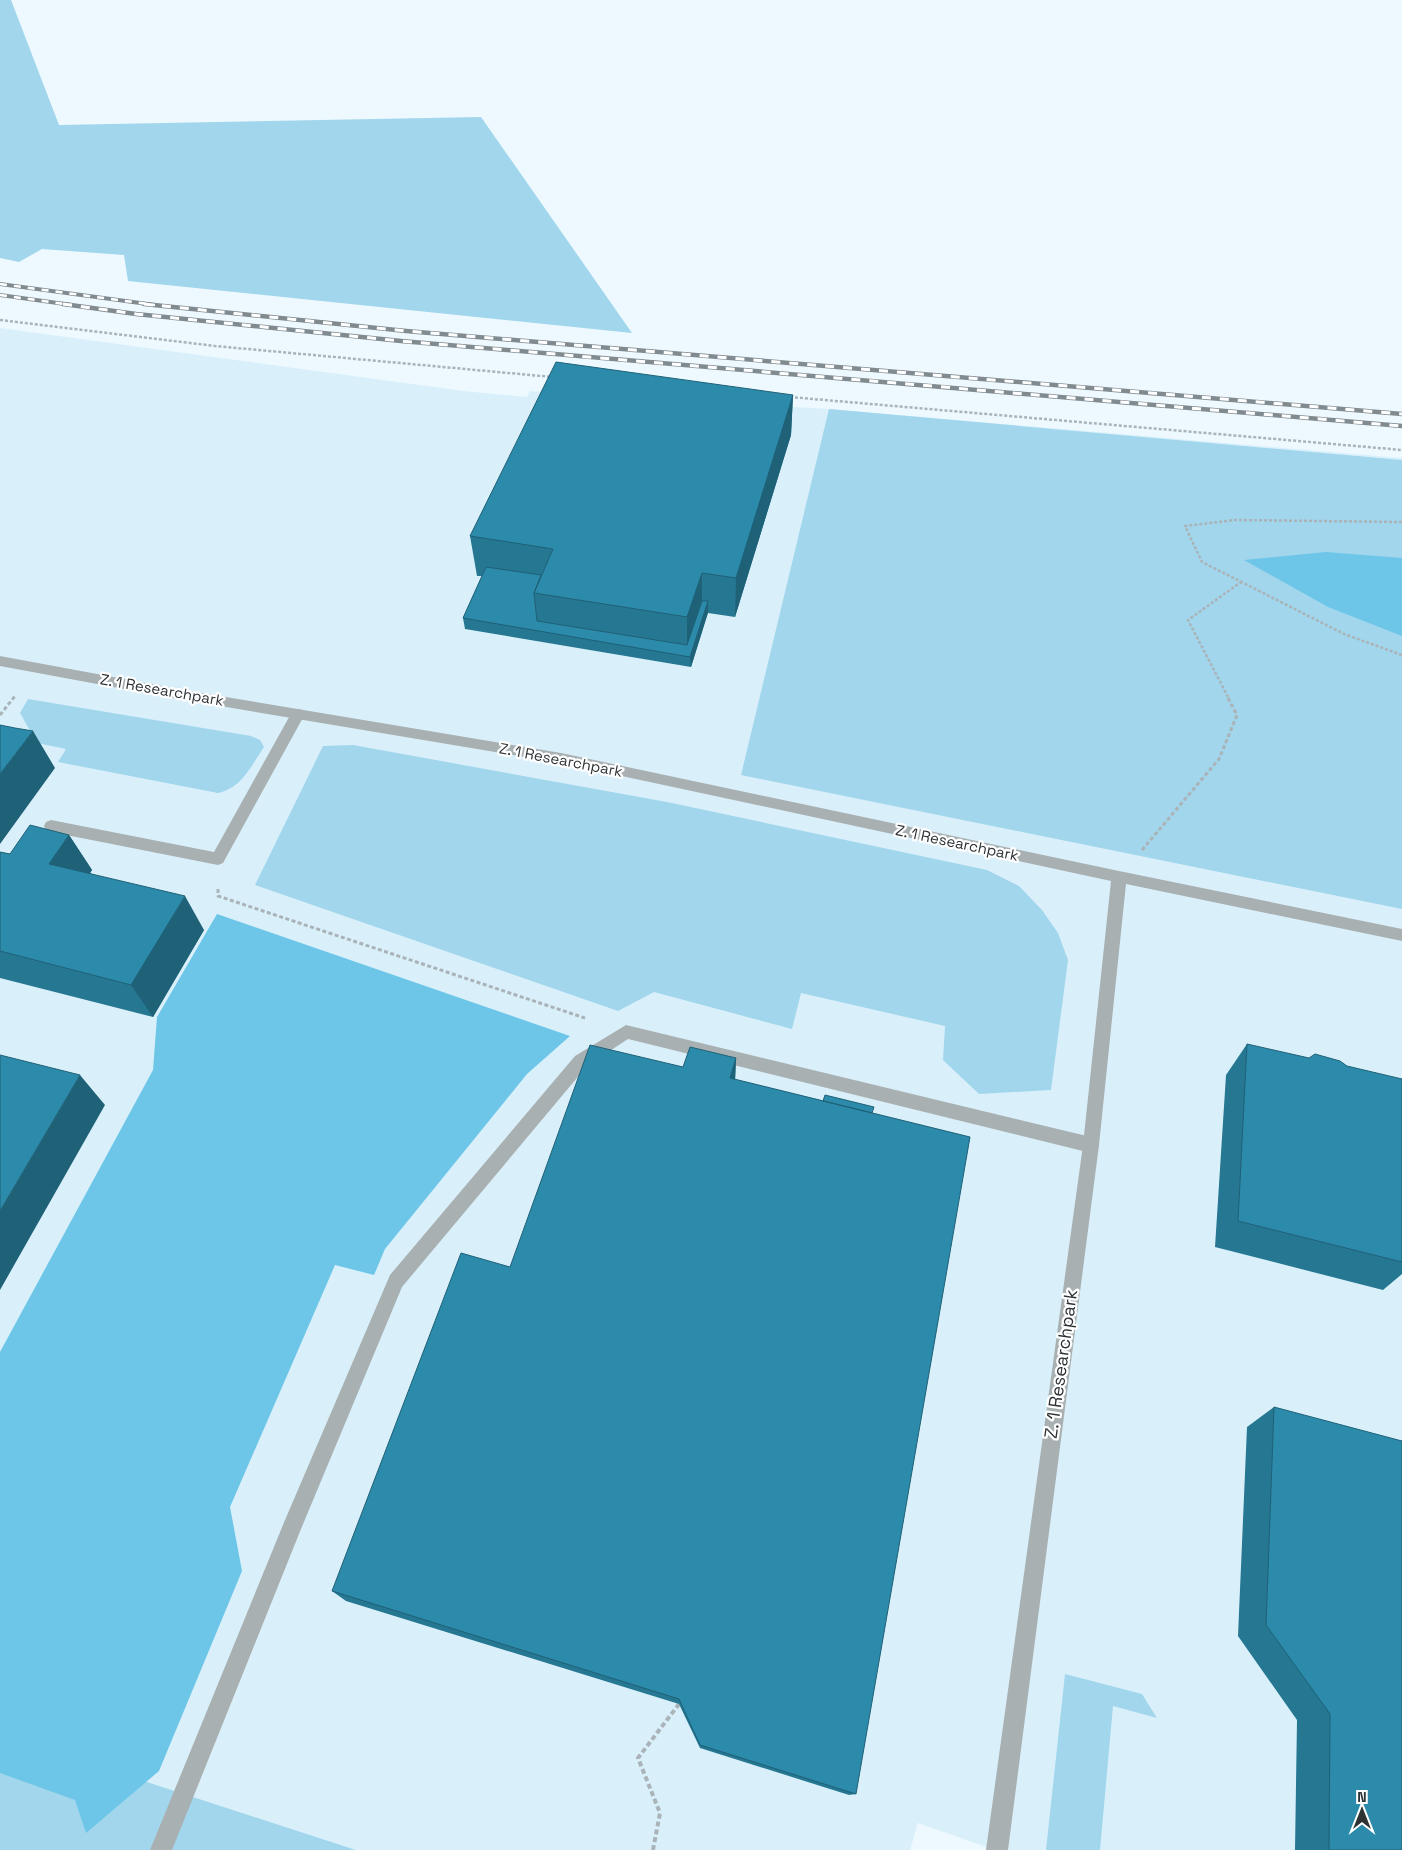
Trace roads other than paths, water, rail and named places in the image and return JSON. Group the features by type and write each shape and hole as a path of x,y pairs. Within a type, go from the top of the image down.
{"street":[{"name":"Z. 1 Researchpark","path":"0,661 561,758 1118,877 1402,935"},
{"path":"51,826 218,859 298,714"},
{"name":"Z. 1 Researchpark","path":"997,1850 1091,1145 1118,877"},
{"path":"161,1850 292,1527 396,1281 581,1061 626,1032 1091,1145"}],"railway":[{"path":"0,284 155,305"},
{"path":"0,295 72,305"},
{"path":"63,304 136,314 401,341 1402,426"},
{"path":"144,304 406,331 1402,414"}]}
